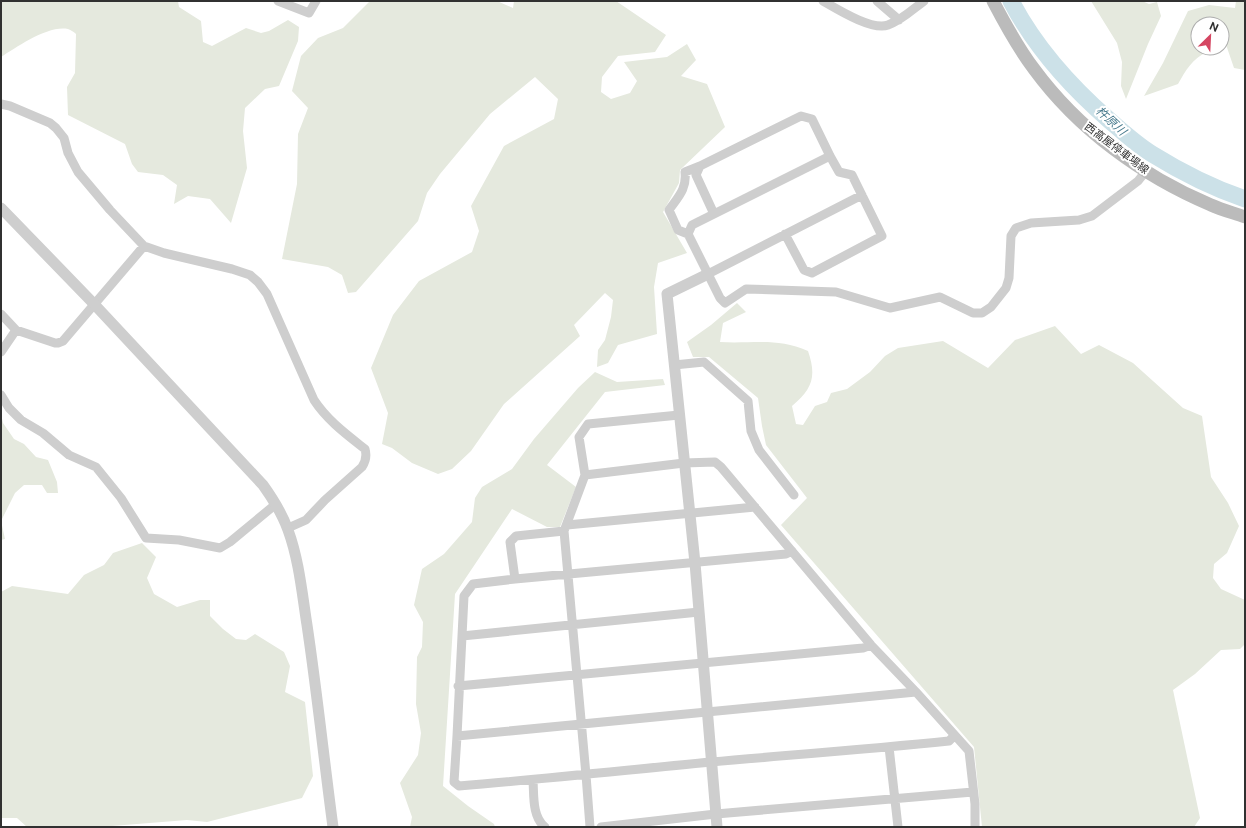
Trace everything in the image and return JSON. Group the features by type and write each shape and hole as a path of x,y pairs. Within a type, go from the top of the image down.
{"main road":[{"name":"西高屋停車場線","path":"993,1 1009,31 1033,69 1061,101 1093,132 1127,159 1163,182 1210,205 1245,217"}],"street":[{"path":"278,1 309,13 316,1"},
{"path":"823,1 853,17 875,26 887,26 899,20 924,1"},
{"path":"877,1 899,20"},
{"path":"1,104 10,106 43,120 56,128 64,138 68,153 78,172 110,210 144,246 164,253 232,269 250,275 258,282 267,294 318,405 332,422 365,449 367,454 366,461 362,467 325,500 306,520 288,528"},
{"path":"785,234 804,270 812,273 882,236 852,175 839,172 812,120 801,116 685,172 686,181 681,194 669,210 678,230 688,234 720,298 725,303 746,289 813,291 836,292 890,308 940,298 973,313 982,313 991,307 1006,288 1009,278 1012,236 1016,228 1031,223 1079,220 1092,216 1138,181 1146,170"},
{"path":"688,234 692,225 830,156"},
{"path":"700,166 696,175 714,214"},
{"path":"717,827 695,563 667,294 862,195"},
{"path":"1,208 94,304 263,485 276,504 288,528 297,560 333,827"},
{"path":"1,314 16,330 58,343 63,341 144,246"},
{"path":"1,352 16,330"},
{"path":"674,365 704,362 748,401 751,431 759,450 794,496"},
{"path":"1,395 9,408 21,420 43,433 69,454 96,467 121,498 146,538 178,540 220,548 230,542 276,504"},
{"path":"590,827 576,674 565,528 585,475 579,438 588,424 679,415"},
{"path":"585,475 684,463 715,462 721,467 871,645 969,751 975,804 975,827"},
{"path":"514,579 510,542 516,536 565,528 755,507"},
{"path":"792,551 786,554 472,584 464,596 454,782 459,786 533,780 712,762 949,741 954,736"},
{"path":"462,636 699,612"},
{"path":"458,686 863,648 871,645"},
{"path":"457,736 916,692"},
{"path":"889,747 898,827"},
{"path":"533,780 536,813 540,823 545,827"},
{"path":"601,827 716,814 973,792"}],"shaded area":[{"path":"1,1 178,1 179,7 201,21 203,42 212,46 246,28 261,33 269,31 288,20 299,27 298,41 279,86 265,89 245,108 243,131 247,168 231,223 210,199 188,196 174,204 177,185 163,175 138,172 132,164 125,144 68,115 67,87 75,73 76,34 68,29 51,30 42,33 1,57"},
{"path":"370,1 497,1 513,8 514,1 616,1 666,35 655,52 618,56 602,77 601,92 611,99 630,93 637,81 624,62 667,57 687,44 696,60 681,76 707,84 725,127 680,170 679,183 663,212 687,253 658,263 654,287 657,334 618,345 608,363 597,367 598,350 605,340 611,317 613,300 605,293 574,325 580,336 504,404 471,451 452,469 438,474 412,463 392,448 382,444 388,413 371,368 393,315 419,281 472,252 479,231 471,206 504,146 554,119 558,99 535,77 490,114 440,174 427,193 418,221 356,292 348,293 342,275 328,267 282,259 297,184 298,134 308,108 292,91 301,56 318,38 343,28"},
{"path":"1091,1 1142,1 1149,4 1157,2 1161,16 1126,99 1121,86 1122,62 1117,43"},
{"path":"1236,1 1245,1 1245,70 1234,68 1230,56 1230,16 1190,16 1190,56 1200,56 1193,62 1178,84 1144,96 1163,63 1188,11 1209,5 1235,8"},
{"path":"737,303 746,312 723,323 720,342 765,342 786,344 808,351 812,368 811,382 804,394 792,406 796,424 803,425 815,406 827,402 831,393 847,389 870,372 885,356 898,348 943,341 988,368 1015,340 1055,326 1081,354 1099,345 1133,363 1183,408 1202,416 1211,477 1228,503 1239,526 1227,553 1214,564 1213,578 1221,589 1245,600 1245,644 1240,649 1221,650 1195,674 1173,690 1200,818 1194,827 982,827 974,747 781,525 807,498 766,445 758,398 709,357 693,357 687,342 711,325"},
{"path":"595,372 617,382 663,379 665,385 605,392 547,465 576,487 560,527 547,527 512,509 455,594 443,786 494,824 495,827 410,827 412,817 400,783 418,755 421,733 416,704 417,657 422,647 423,622 414,605 422,569 444,554 472,522 475,498 482,487 512,469 534,439 578,388"},
{"path":"1,414 3,423 14,439 24,444 36,457 48,460 57,482 58,493 47,493 42,485 24,485 15,493 1,521"},
{"path":"1,521 5,539 1,540"},
{"path":"142,543 156,557 147,578 154,594 177,607 200,600 210,600 210,616 236,639 246,640 255,634 284,652 290,666 285,692 305,702 313,776 302,798 207,822 187,820 112,826 27,827 17,818 1,818 1,592 12,586 68,594 84,575 104,565 113,553"}],"waterway":[{"name":"杵原川","path":"1011,1 1031,34 1054,65 1081,94 1125,134 1146,150 1174,167 1209,185 1245,199"}]}
